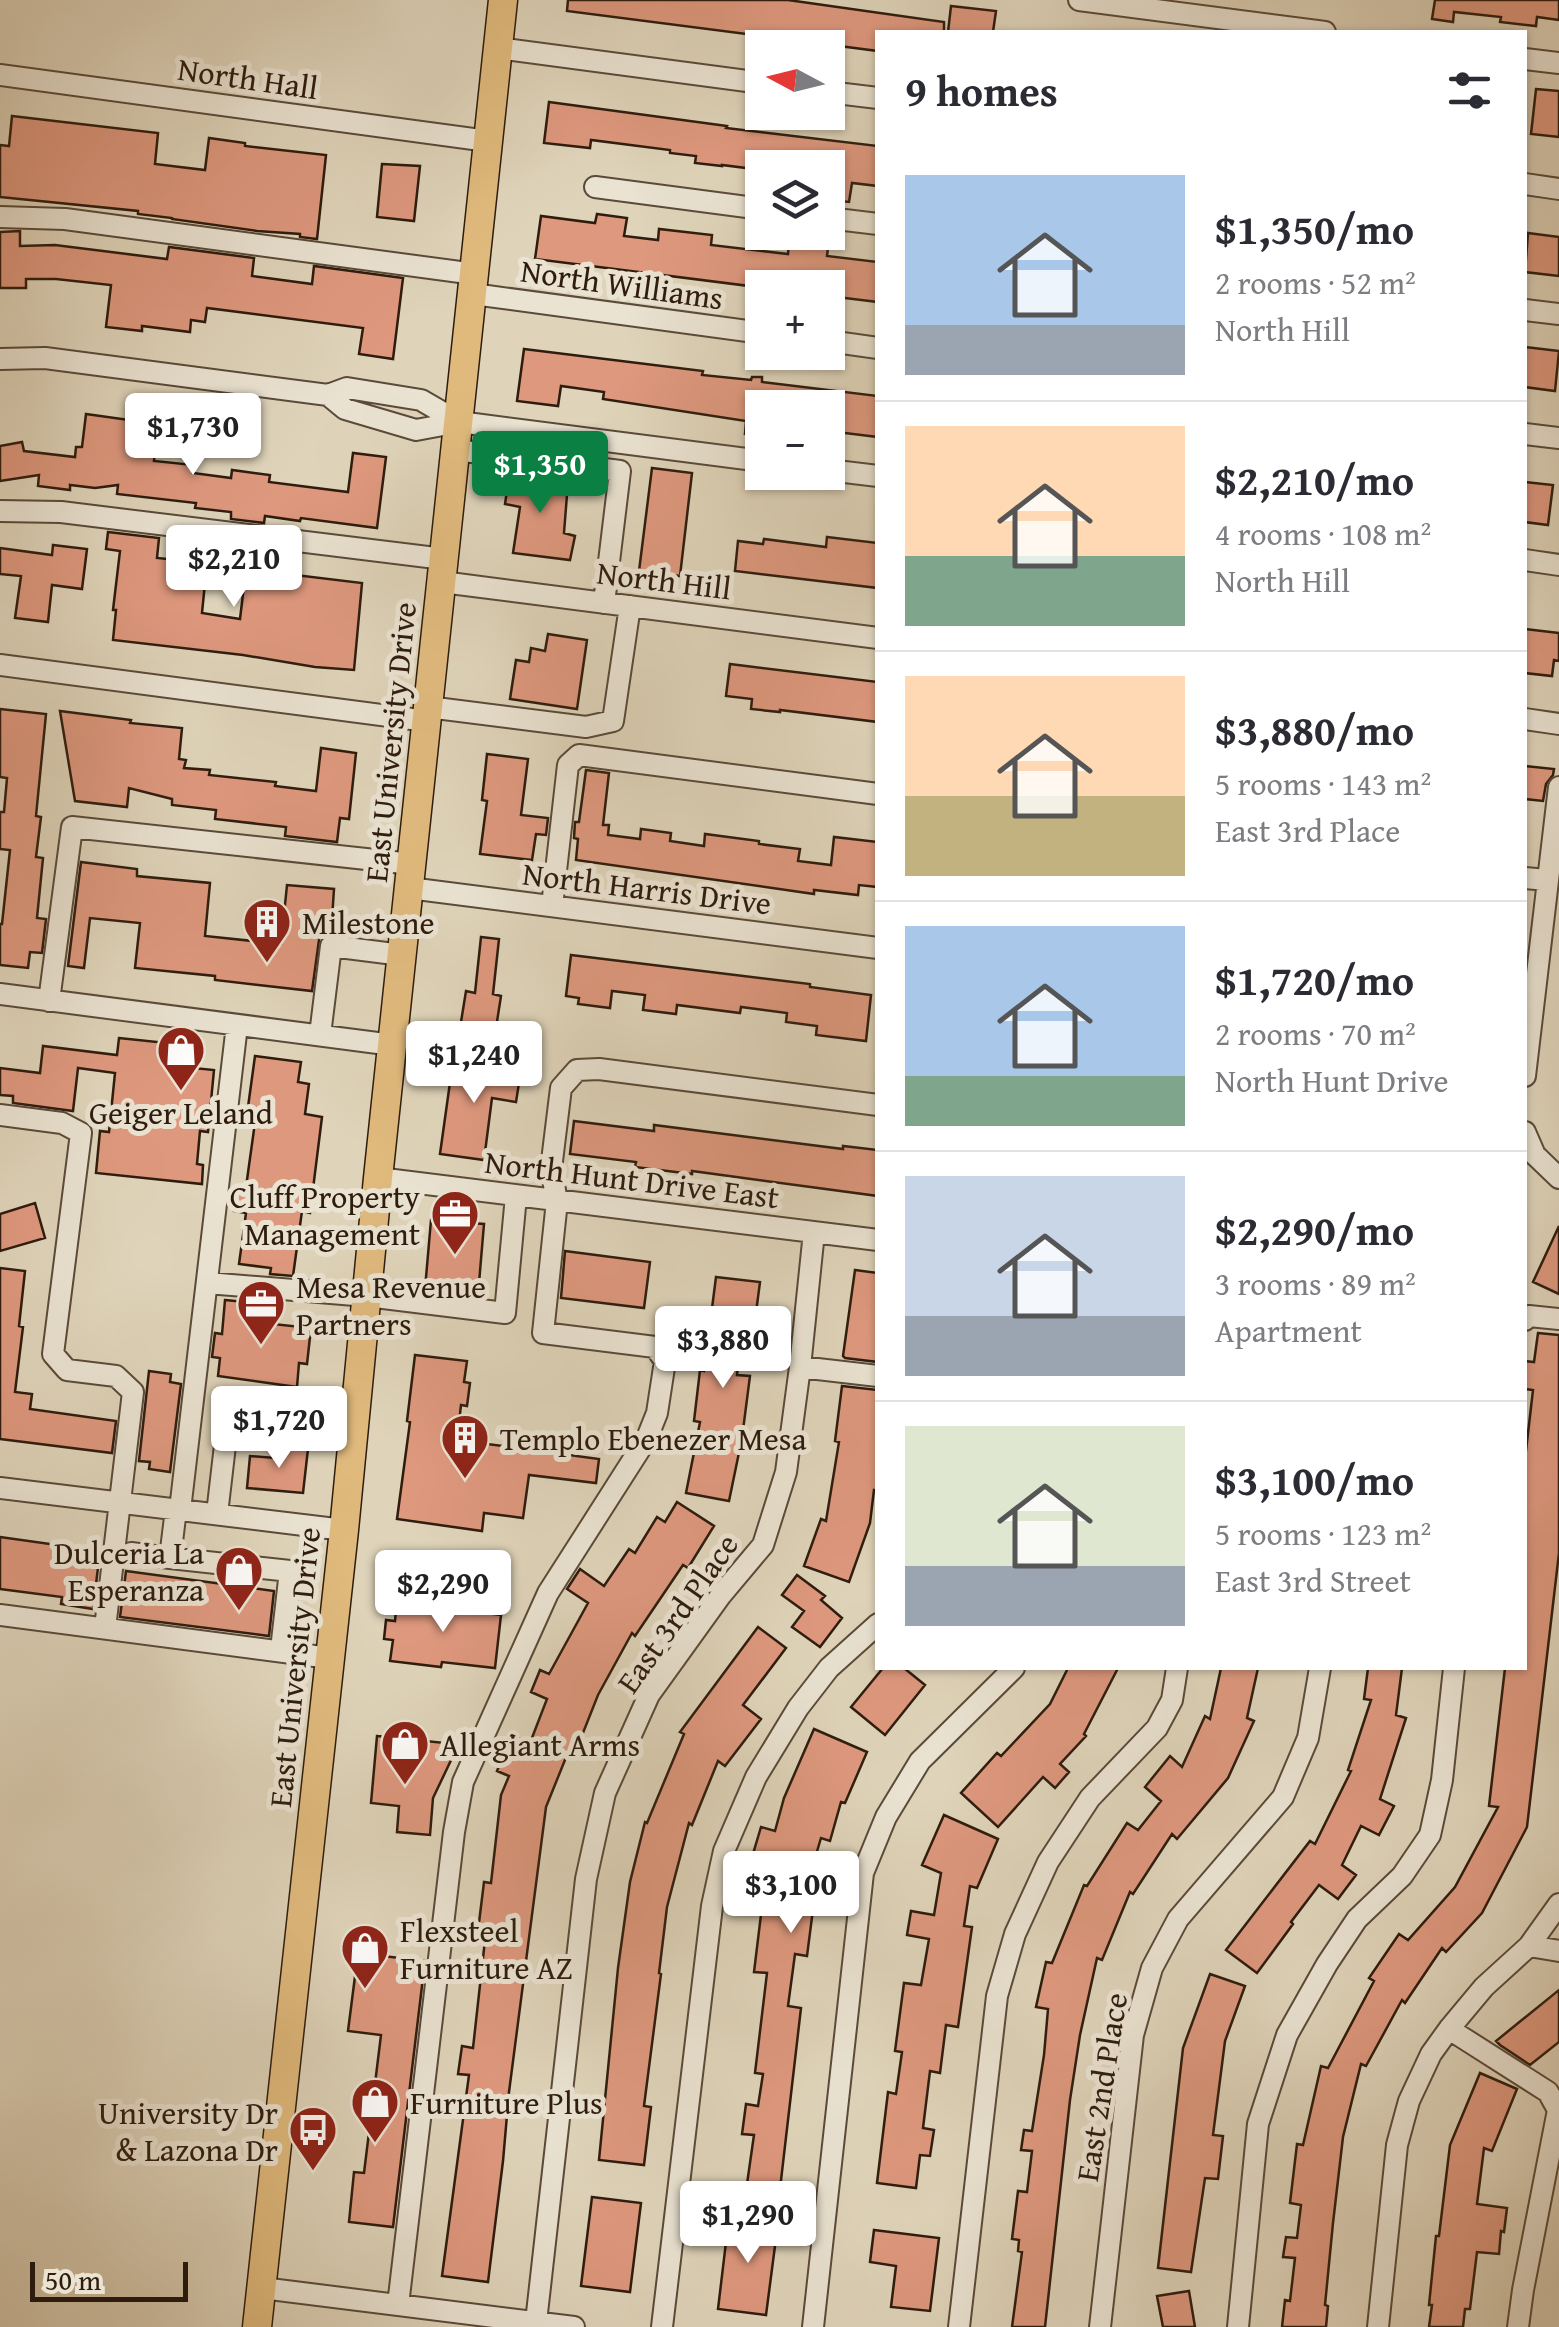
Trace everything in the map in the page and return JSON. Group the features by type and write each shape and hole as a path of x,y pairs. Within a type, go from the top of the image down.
{"main road":[{"name":"East University Drive","path":"258,2327 503,0"}],"street":[{"path":"1079,0 1310,30"},
{"path":"498,48 745,81"},
{"path":"1527,59 1559,64"},
{"name":"North Hall","path":"0,75 488,141"},
{"path":"845,94 875,98"},
{"path":"1527,184 1559,189"},
{"path":"595,187 745,207"},
{"name":"North Williams","path":"0,216 65,219 745,330"},
{"path":"845,220 875,224"},
{"path":"1527,310 1559,314"},
{"path":"845,343 875,348"},
{"path":"0,360 46,358 328,395 346,388 421,400 459,422"},
{"path":"328,395 345,408 416,430 459,422 745,460"},
{"path":"1527,434 1559,438"},
{"path":"456,450 620,470 604,603"},
{"path":"845,472 875,476"},
{"name":"North Hill","path":"0,511 61,512 443,571 604,603 875,638"},
{"path":"1527,560 1559,565"},
{"path":"0,665 428,714 586,727 613,721 630,606"},
{"path":"1527,720 1559,724"},
{"path":"552,906 568,765 579,755 875,794"},
{"path":"1527,1040 1536,879 1559,786"},
{"name":"North Harris Drive","path":"48,1001 72,827 411,876 552,906 875,948"},
{"path":"320,1036 330,946 402,955"},
{"path":"0,994 392,1045"},
{"path":"170,1558 237,1025"},
{"path":"398,2304 452,1844 463,1782 548,1592 647,1438 657,1413 665,1361 655,1347 543,1333 558,1201 551,1169 562,1088 577,1070 599,1070 875,1106"},
{"path":"0,1115 62,1123 81,1133 53,1354 67,1370 116,1376 134,1392 105,1628"},
{"path":"1530,1159 1559,1178"},
{"name":"North Hunt Drive East","path":"378,1178 875,1240"},
{"path":"207,1283 367,1296 505,1313 516,1196"},
{"name":"East 3rd Place","path":"536,2322 586,1880 606,1792 650,1695 762,1545 786,1472 814,1232"},
{"path":"1527,1318 1559,1319"},
{"path":"800,1367 875,1376"},
{"path":"218,1514 229,1411 354,1426"},
{"path":"0,1488 344,1530"},
{"path":"131,1553 290,1571 282,1641"},
{"path":"0,1614 330,1658"},
{"path":"662,2327 712,1906 724,1852 756,1777 798,1708 829,1668 875,1627"},
{"path":"813,2327 863,1873 886,1817 920,1761 1012,1670"},
{"path":"959,2327 997,1996 1014,1934 1048,1862 1090,1798 1157,1728 1172,1700 1177,1670"},
{"name":"East 2nd Place","path":"1100,2327 1133,2034 1152,1968 1178,1919 1283,1796 1308,1738 1320,1670"},
{"path":"1238,2327 1258,2124 1286,2035 1357,1919 1402,1876 1430,1835 1442,1780 1454,1670"},
{"path":"1378,2327 1397,2145 1408,2101 1431,2054 1449,2029 1484,1986 1529,1946 1559,1904"},
{"path":"1529,1946 1559,1951"},
{"path":"1449,2029 1548,2092 1558,2110 1518,2327"},
{"path":"262,2288 574,2327"}],"building":[{"path":"568,0 788,0 944,22 944,30 875,30 875,51 845,47 845,30 745,30 745,34 567,11"},
{"path":"1435,0 1559,0 1559,20 1537,17 1536,26 1454,12 1453,22 1432,19"},
{"path":"951,6 996,11 993,30 948,30"},
{"path":"1536,89 1559,91 1559,137 1531,134"},
{"path":"549,102 875,146 875,186 852,183 849,202 845,202 845,150 745,150 745,168 695,163 696,156 670,150 591,140 590,148 544,143"},
{"path":"12,116 158,133 155,164 205,170 209,138 326,155 317,239 138,211 0,197 0,145 9,146"},
{"path":"382,164 420,166 414,221 377,217"},
{"path":"597,214 627,218 624,236 658,240 659,229 712,235 711,245 788,254 788,250 828,250 827,256 875,262 875,302 845,298 845,270 745,270 745,285 535,259 541,216 595,223"},
{"path":"20,231 20,246 55,245 167,259 169,247 254,258 252,276 312,284 314,266 403,278 393,359 359,354 363,328 207,308 205,322 191,320 190,332 142,326 142,331 106,327 111,285 26,279 26,288 0,288 0,232"},
{"path":"1528,233 1559,237 1559,276 1527,272"},
{"path":"1527,347 1559,351 1555,391 1527,387"},
{"path":"524,349 703,371 702,375 751,380 762,377 762,382 828,390 745,390 745,421 603,399 604,392 561,386 558,406 517,401"},
{"path":"845,392 875,396 875,437 845,433"},
{"path":"86,414 158,424 154,461 194,465 193,473 231,478 232,470 270,475 269,482 348,492 353,453 386,457 377,528 301,518 300,521 265,516 264,523 231,519 231,512 195,508 196,503 117,494 118,485 70,485 70,490 38,486 39,475 0,481 0,446 22,442 24,451 75,457 76,447 82,447"},
{"path":"652,468 692,473 680,576 639,571"},
{"path":"510,471 536,474 537,480 568,482 564,533 575,536 570,560 513,553 520,507 505,504"},
{"path":"1527,482 1553,485 1548,525 1527,522"},
{"path":"108,532 159,538 157,558 207,563 202,613 240,619 246,569 362,583 354,670 113,640 120,551 106,549"},
{"path":"827,537 875,543 875,588 735,571 738,541 763,544 764,539 826,547"},
{"path":"53,545 87,549 82,589 52,585 48,622 15,618 21,576 0,574 0,548 52,555"},
{"path":"1527,629 1559,633 1559,661 1554,660 1552,676 1527,673"},
{"path":"548,634 587,640 577,709 510,699 516,660 529,662 531,648 545,651"},
{"path":"730,664 875,682 875,722 751,709 752,699 726,696"},
{"path":"0,709 46,714 36,857 43,858 37,918 46,919 42,953 30,952 28,968 0,965 0,924 10,850 0,849 0,812 4,812 7,778 0,777"},
{"path":"60,711 182,728 179,759 186,760 184,768 210,770 209,775 276,782 275,786 316,791 321,748 356,753 349,819 340,818 337,842 285,836 286,827 215,819 216,810 172,805 172,799 129,788 127,807 75,801"},
{"path":"487,754 528,759 521,815 548,818 546,835 536,834 532,860 480,854 487,801 482,800"},
{"path":"1527,766 1554,769 1543,801 1527,799"},
{"path":"586,770 609,773 603,825 609,825 608,835 640,839 641,829 671,833 670,841 704,846 705,834 759,841 800,849 798,861 831,865 834,837 875,842 875,887 859,885 858,895 814,890 814,894 576,860 575,822 579,822"},
{"path":"81,862 137,869 137,876 210,883 205,936 281,944 287,885 334,889 332,919 322,918 312,991 135,968 140,923 90,918 84,968 68,966"},
{"path":"481,937 499,939 493,994 501,996 496,1028 461,1022 466,991 475,993"},
{"path":"571,955 871,995 866,1041 816,1035 817,1026 786,1022 787,1013 741,1007 740,1013 677,1005 676,1014 643,1010 645,995 612,991 610,1008 578,1004 579,998 566,996"},
{"path":"119,1038 167,1043 164,1065 214,1070 208,1132 200,1131 197,1164 203,1165 202,1184 96,1173 100,1131 109,1132 115,1073 78,1068 73,1111 13,1103 13,1096 0,1095 0,1068 40,1073 43,1046 117,1055"},
{"path":"255,1056 301,1062 298,1082 309,1084 305,1114 322,1117 310,1213 302,1211 293,1276 270,1274 271,1268 239,1264 246,1213 234,1211 238,1186 246,1187 257,1108 248,1107"},
{"path":"453,1061 521,1070 516,1102 492,1098 484,1160 440,1154"},
{"path":"574,1121 654,1131 654,1125 875,1150 875,1196 635,1167 636,1162 570,1154"},
{"path":"35,1203 45,1238 0,1251 0,1214"},
{"name":"Cluff Property Management","path":"431,1220 484,1224 478,1295 425,1289"},
{"path":"1559,1226 1559,1294 1533,1282"},
{"path":"565,1251 650,1262 644,1308 561,1298"},
{"path":"0,1268 25,1271 15,1392 32,1394 30,1409 116,1421 112,1453 0,1439"},
{"path":"855,1270 875,1273 875,1362 843,1356"},
{"path":"716,1277 760,1282 754,1328 743,1326 737,1375 750,1376 729,1501 686,1493 700,1422 694,1421"},
{"name":"Mesa Revenue Partners","path":"225,1300 255,1303 253,1322 311,1328 307,1364 299,1363 297,1387 218,1376 220,1358 212,1357 215,1333 222,1334"},
{"path":"1538,1333 1559,1335 1559,1553 1527,1827 1482,1913 1446,1952 1442,1948 1405,2003 1402,2000 1366,2066 1361,2064 1343,2137 1326,2327 1282,2327 1285,2300 1290,2301 1295,2258 1283,2257 1286,2237 1297,2238 1301,2205 1290,2203 1297,2144 1303,2145 1321,2066 1328,2068 1374,1981 1369,1978 1399,1934 1408,1940 1455,1887 1498,1807 1489,1806 1505,1670 1527,1670 1527,1442 1533,1390 1527,1389 1527,1361 1534,1362"},
{"name":"Templo Ebenezer Mesa","path":"415,1355 467,1361 464,1382 470,1383 467,1406 461,1405 457,1440 599,1459 596,1483 529,1475 523,1518 484,1513 482,1531 397,1519"},
{"path":"149,1371 171,1374 170,1382 181,1384 170,1472 149,1469 150,1462 139,1461"},
{"path":"842,1386 875,1390 875,1490 870,1523 849,1582 804,1566 821,1519 826,1521 839,1442 835,1441"},
{"path":"276,1446 308,1449 303,1493 247,1488 250,1456 275,1458"},
{"path":"677,1502 714,1526 688,1568 683,1565 635,1636 632,1633 598,1695 577,1748 571,1745 546,1807 488,2282 442,2276 469,2075 458,2074 462,2046 473,2048 485,1940 477,1939 484,1882 491,1883 501,1795 509,1776 497,1771 511,1735 530,1743 547,1699 531,1692 540,1670 549,1674 588,1603 567,1589 580,1569 604,1586 629,1549 635,1553 657,1517 665,1522"},
{"path":"0,1537 100,1551 93,1609 61,1604 62,1597 0,1589"},
{"path":"126,1571 274,1591 269,1636 120,1617"},
{"path":"797,1575 825,1596 821,1600 842,1618 820,1647 792,1627 804,1611 782,1595"},
{"path":"397,1599 472,1606 471,1611 501,1615 495,1668 390,1661 393,1640 384,1639 386,1620 395,1621"},
{"path":"758,1627 786,1648 743,1705 761,1719 725,1766 718,1761 692,1825 689,1823 667,1907 644,2106 651,2107 644,2165 599,2160 618,1968 630,1882 645,1822 684,1734 680,1732"},
{"path":"881,1670 906,1670 925,1685 885,1735 851,1707"},
{"path":"1067,1670 1117,1670 1086,1736 1060,1764 1069,1772 1055,1788 1043,1777 998,1827 961,1793 1050,1704"},
{"path":"1221,1670 1258,1670 1247,1718 1254,1721 1228,1778 1177,1839 1172,1834 1133,1894 1130,1892 1102,1960 1097,1958 1070,2100 1045,2327 1012,2327 1022,2252 1018,2251 1019,2240 1012,2239 1018,2191 1027,2192 1032,2151 1021,2150 1024,2130 1032,2131 1044,2055 1048,2009 1036,2007 1046,1962 1052,1963 1084,1885 1087,1886 1127,1823 1138,1830 1161,1801 1145,1787 1170,1756 1182,1767 1205,1716 1210,1719"},
{"path":"1368,1670 1402,1670 1396,1715 1406,1718 1380,1799 1394,1806 1379,1835 1361,1826 1342,1865 1356,1875 1338,1899 1319,1885 1257,1973 1226,1950 1310,1841 1315,1844 1351,1771 1348,1770 1371,1700 1364,1699"},
{"path":"814,1729 867,1752 845,1803 841,1802 830,1841 821,1838 807,1885 816,1886 807,1956 795,1954 788,2006 801,2008 780,2189 747,2184 754,2135 742,2134 746,2104 758,2106 763,2074 755,2073 767,1973 754,1972 763,1898 776,1899 780,1862 753,1854 761,1827 775,1831 784,1798"},
{"name":"Allegiant Arms","path":"377,1736 455,1744 433,1798 430,1835 397,1832 399,1806 371,1803"},
{"path":"944,1815 998,1839 977,1888 970,1886 964,1926 972,1927 958,2027 946,2025 940,2073 930,2071 923,2128 934,2130 930,2156 920,2155 916,2188 877,2183 888,2092 896,2094 902,2052 895,2051 904,1983 921,1985 929,1939 907,1935 911,1911 934,1915 941,1873 922,1865"},
{"path":"358,1953 425,1961 393,2227 349,2222 354,2172 364,2173 381,2035 348,2031"},
{"path":"1210,1974 1245,1986 1225,2041 1213,2135 1223,2136 1218,2179 1205,2178 1191,2272 1158,2268 1183,2048"},
{"path":"1559,1990 1559,2042 1530,2065 1496,2041"},
{"path":"1480,2073 1517,2089 1492,2151 1484,2148 1477,2204 1507,2208 1504,2232 1501,2231 1499,2254 1477,2252 1470,2309 1465,2309 1463,2327 1429,2327 1436,2236 1450,2145"},
{"path":"592,2197 641,2203 630,2292 581,2286"},
{"path":"729,2217 778,2223 766,2315 718,2309"},
{"path":"874,2230 939,2238 930,2311 891,2307 896,2266 870,2262"},
{"path":"1189,2291 1195,2327 1163,2327 1157,2296"}],"place":[{"name":"Milestone","path":"267,964"},
{"name":"Geiger Leland","path":"181,1092"},
{"name":"Cluff Property Management","path":"455,1256"},
{"name":"Mesa Revenue Partners","path":"261,1346"},
{"name":"Templo Ebenezer Mesa","path":"465,1480"},
{"name":"Dulceria La Esperanza","path":"239,1612"},
{"name":"Allegiant Arms","path":"405,1786"},
{"name":"Flexsteel Furniture AZ","path":"365,1990"},
{"name":"Furniture Plus","path":"375,2144"},
{"name":"University Dr & Lazona Dr","path":"313,2172"}]}
